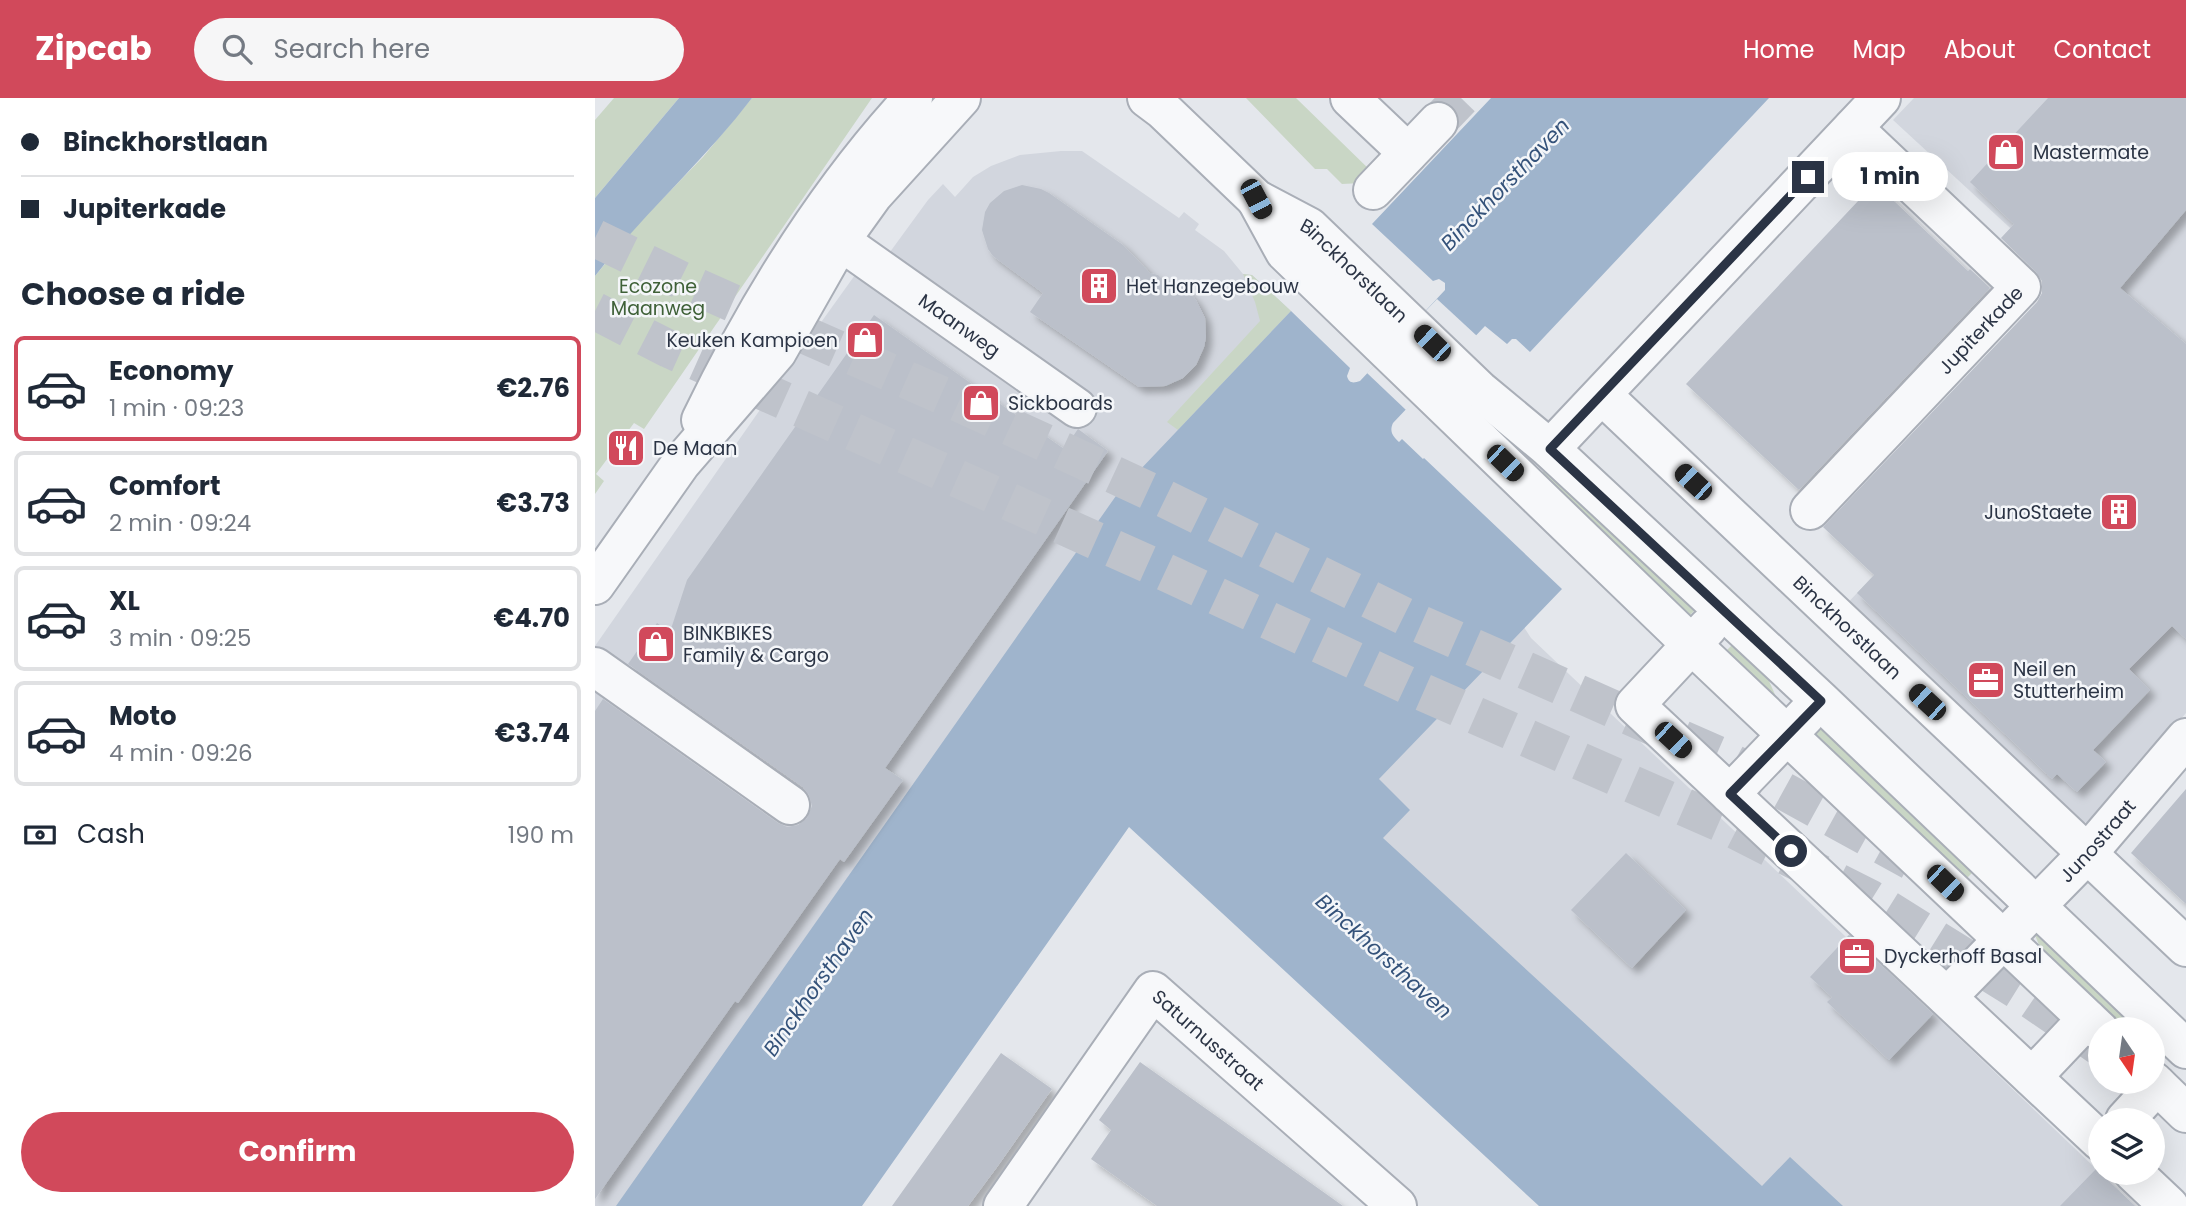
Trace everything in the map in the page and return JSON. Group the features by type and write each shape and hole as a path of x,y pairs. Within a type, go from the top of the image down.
{"street":[{"path":"595,585 681,463 737,347 872,170 913,98"},
{"path":"872,170 961,98"},
{"path":"1350,98 1400,146"},
{"path":"1550,449 1881,98"},
{"name":"Binckhorstlaan","path":"1155,102 1256,199 1310,227 1400,337 1439,375 1691,644 2088,1019"},
{"path":"1373,190 1400,146 1438,122"},
{"name":"Jupiterkade","path":"1810,510 2021,287 1853,128"},
{"name":"Maanweg","path":"827,232 1077,408"},
{"name":"Binckhorstlaan","path":"1439,375 1495,403 1550,449 1821,701 2186,1049"},
{"name":"Binckhorstlaan","path":"1602,395 2186,947"},
{"path":"1724,610 1635,705 2088,1130"},
{"path":"595,667 790,804"},
{"path":"1730,794 1821,701"},
{"name":"Junostraat","path":"2004,939 2087,853 2186,738"},
{"path":"1947,997 2004,939"},
{"name":"Saturnusstraat","path":"1003,1206 1153,991 1397,1206"},
{"name":"Binckhorstlaan","path":"2032,1077 2088,1030"},
{"path":"2165,1093 2186,1113"},
{"path":"2135,1108 2146,1094"},
{"path":"2147,1185 2169,1206"}],"shaded area":[{"path":"1914,98 2186,98 2186,713 2097,815 2080,824 1841,610 1910,537 2099,310 1893,120"},
{"path":"1082,151 1179,218 1184,212 1199,224 1195,230 1224,251 1243,274 1252,275 1291,311 1293,322 631,1206 595,1206 595,646 822,321 880,245 890,252 943,184 955,197 973,177 991,166 1020,155"},
{"name":"Dyckerhoff Basal","path":"1520,621 1531,638 1846,937 1850,934 2088,1161 2088,1185 2113,1185 2135,1206 1836,1206 1762,1195 1337,810"}],"green space":[{"path":"614,98 679,98 595,198 595,120"},
{"name":"Ecozone Maanweg","path":"752,98 872,98 644,429 634,423 596,474 604,481 595,494 595,276 639,223 703,157"},
{"path":"1246,98 1296,98 1373,173 1362,183 1342,184 1327,169 1315,169"},
{"path":"1243,274 1252,275 1291,311 1178,430 1167,422 1260,321"},
{"path":"1548,468 1697,608 1688,617 1536,477"},
{"path":"1734,643 1761,663 1777,699 1726,651"},
{"path":"1823,726 1978,867 1961,884 1812,733"},
{"path":"2033,930 2136,1017 2101,1017 2047,965"}],"water":[{"path":"679,98 752,98 595,276 595,198"},
{"name":"Binckhorsthaven","path":"1491,98 1769,98 1530,352 1516,339 1507,344 1485,326 1393,423 1392,434 1399,442 1402,439 1424,458 1562,589 1379,779 1410,810 1383,838 1762,1186 1790,1157 1843,1206 1539,1206 1129,827 862,1206 616,1206 1118,493 1291,311 1350,368 1348,379 1350,382 1356,382 1360,381 1445,290 1445,283 1439,279 1433,281 1372,224"}],"pier":[{"path":"1437,299 1477,336 1406,410 1367,373"}],"building":[{"path":"2048,98 2186,98 2186,210 2120,288 2186,344 2186,639 2172,626 2129,669 2150,690 2093,750 2106,762 2077,792 2057,774 2052,779 1857,593 1874,575 1823,527 2037,302 2042,293 2042,281 2036,272 2001,238 2014,224 1970,182"},
{"path":"1875,183 1968,271 1970,269 1990,288 1799,490 1686,384"},
{"name":"Het Hanzegebouw","path":"1022,185 1049,193 1123,245 1150,273 1158,275 1175,292 1181,284 1196,300 1205,318 1206,337 1196,365 1183,378 1165,386 1139,387 1030,312 1043,293 993,256 982,230 985,212 990,203 1004,191"},
{"path":"874,315 1064,449 1078,429 1108,451 885,768 903,780 844,862 840,859 738,1003 735,1001 595,1199 595,711 603,699 778,823 787,827 798,825 807,818 812,806 803,787 628,664 657,623 670,632 687,580"},
{"path":"2186,789 2186,904 2131,853"},
{"path":"1626,853 1686,910 1632,968 1571,910"},
{"path":"1849,935 1933,1014 1889,1060 1827,1002 1832,997 1810,977"},
{"path":"1001,1053 1052,1089 997,1167 968,1206 892,1206"},
{"path":"1140,1062 1343,1206 1157,1206 1091,1159 1111,1130 1099,1120"},
{"path":"2088,1177 2088,1185 2113,1185 2135,1206 2060,1206"}],"tunnel":[{"path":"1438,122 1461,98"},
{"path":"595,238 683,281 957,402 1149,491 1418,623 1720,756 1911,861"},
{"path":"595,311 669,349 1148,564 1420,691 1723,824 1871,899 2017,990 2088,1039"}],"place":[{"name":"Mastermate","path":"2006,152"},
{"name":"Het Hanzegebouw","path":"1099,286"},
{"name":"Keuken Kampioen","path":"865,340"},
{"name":"Sickboards","path":"981,403"},
{"name":"De Maan","path":"626,448"},
{"name":"JunoStaete","path":"2119,512"},
{"name":"BINKBIKES Family & Cargo","path":"656,644"},
{"name":"Neil en Stutterheim","path":"1986,680"},
{"name":"Dyckerhoff Basal","path":"1857,956"}],"route":[{"path":"1791,851 1730,794 1821,701 1550,449 1808,177"}]}
